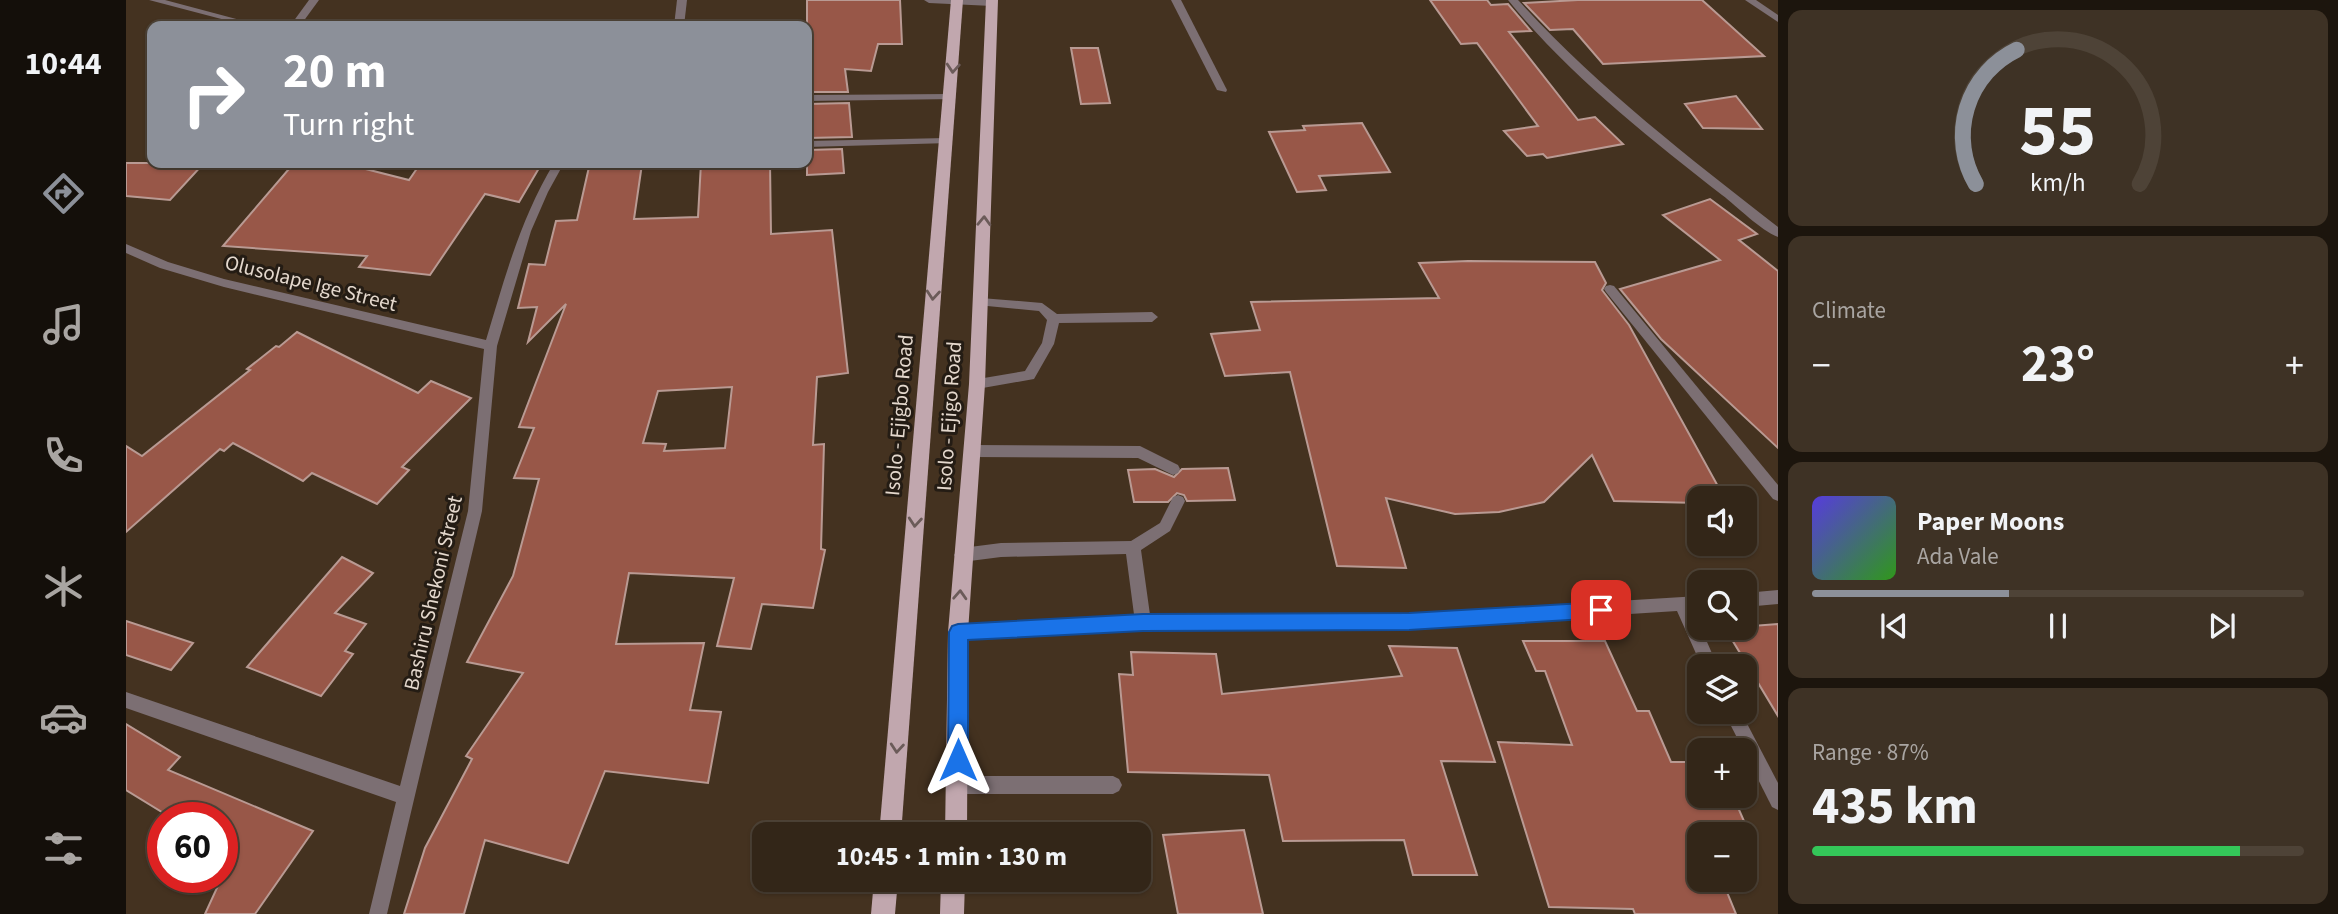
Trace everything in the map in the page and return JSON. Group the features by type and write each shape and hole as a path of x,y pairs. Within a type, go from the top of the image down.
{"main road":[{"name":"Isolo - Ejigbo Road","path":"891,822 957,2"},
{"name":"Isolo - Ejigo Road","path":"957,822 958,632 977,384 992,2"},
{"path":"883,914 885,892"},
{"path":"952,914 953,892"}],"street":[{"path":"154,0 238,21"},
{"path":"299,21 314,0"},
{"path":"680,21 682,0"},
{"path":"929,0 992,2"},
{"path":"1176,0 1222,90"},
{"path":"1513,0 1535,26 1628,112 1778,233"},
{"path":"1750,0 1778,19"},
{"path":"812,98 951,97"},
{"path":"812,144 946,141"},
{"name":"Bashiru Shekoni Street","path":"378,914 475,511 491,346 525,231 556,168"},
{"name":"Olusolape Ige Street","path":"126,248 164,265 224,283 491,346"},
{"path":"1610,289 1778,495"},
{"path":"981,302 1042,307 1054,319 1152,317"},
{"path":"977,384 1029,375 1048,344 1054,319"},
{"path":"972,451 1140,452 1173,469"},
{"path":"962,555 1001,550 1133,547 1164,527 1178,501"},
{"path":"1133,547 1143,622"},
{"path":"1757,599 1778,597"},
{"path":"1682,604 1704,654"},
{"path":"958,632 1143,622 1409,621 1687,604"},
{"path":"126,700 407,797"},
{"path":"1738,724 1778,801"},
{"path":"958,785 1113,785"}],"building":[{"path":"807,0 900,0 902,44 878,44 871,71 845,69 848,92 812,92 812,21 807,21"},
{"path":"1430,0 1487,0 1491,5 1508,4 1531,31 1509,32 1578,120 1595,117 1623,144 1547,158 1543,154 1527,156 1504,131 1538,126 1477,43 1461,44"},
{"path":"1702,0 1764,56 1603,64 1573,29 1550,30 1524,3"},
{"path":"1071,48 1098,48 1110,103 1081,104"},
{"path":"1736,96 1762,129 1703,128 1685,104"},
{"path":"849,103 852,137 812,138 812,104"},
{"path":"1362,123 1390,172 1319,176 1326,190 1297,192 1269,132 1305,130 1303,126"},
{"path":"842,149 844,173 807,175 807,168 812,168 812,150"},
{"path":"126,163 147,163 147,168 199,168 170,200 126,196"},
{"path":"290,168 362,168 409,180 417,168 539,168 519,202 485,194 430,275 359,267 367,256 223,246"},
{"path":"589,168 641,168 634,219 698,217 701,168 770,168 771,234 832,230 848,373 817,377 813,445 824,444 821,549 825,550 813,608 762,604 751,649 717,646 734,578 629,573 616,644 704,643 690,710 721,712 708,783 605,771 568,863 485,840 464,914 404,914 425,848 472,759 466,756 523,673 467,662 513,576 539,479 514,478 534,428 519,427 566,304 528,342 537,307 518,308 529,264 545,265 556,221 577,220","holes":["732,387 725,448 664,451 666,444 643,443 658,391"]},
{"path":"1710,199 1757,234 1739,240 1778,271 1778,448 1661,339 1620,289 1720,260 1663,215"},
{"path":"1595,262 1606,283 1602,290 1629,325 1718,486 1687,486 1687,503 1614,501 1592,455 1544,502 1499,512 1455,514 1386,498 1406,568 1337,566 1290,372 1225,376 1211,334 1260,330 1251,302 1439,298 1419,263"},
{"path":"297,332 418,393 431,381 471,398 402,467 409,470 377,504 312,473 303,481 233,443 224,451 220,449 126,532 126,446 142,456 250,370 247,369"},
{"path":"1228,468 1235,500 1187,501 1184,495 1177,493 1168,502 1134,502 1128,470 1155,469 1174,477 1182,469"},
{"path":"342,557 373,573 335,613 366,624 345,651 353,654 321,696 247,667"},
{"path":"126,621 193,643 171,670 126,655"},
{"path":"1778,624 1778,716 1757,681 1757,654 1741,654 1732,640 1757,640 1757,626"},
{"path":"1523,641 1605,641 1637,711 1649,711 1671,762 1687,762 1687,808 1738,808 1744,822 1687,822 1687,892 1727,892 1736,914 1635,914 1633,909 1549,907 1498,742 1572,745 1545,671 1536,671"},
{"path":"1389,646 1457,648 1495,762 1441,761 1477,875 1413,875 1404,840 1283,841 1269,775 1128,772 1119,674 1133,675 1131,652 1216,654 1222,694 1402,676"},
{"path":"126,724 180,757 168,770 313,831 255,914 205,914 215,893 238,893 238,802 147,803 126,790"},
{"path":"1244,830 1263,914 1178,914 1163,835"}],"route":[{"path":"958,760 958,632 1143,622 1409,621 1601,610"}]}
